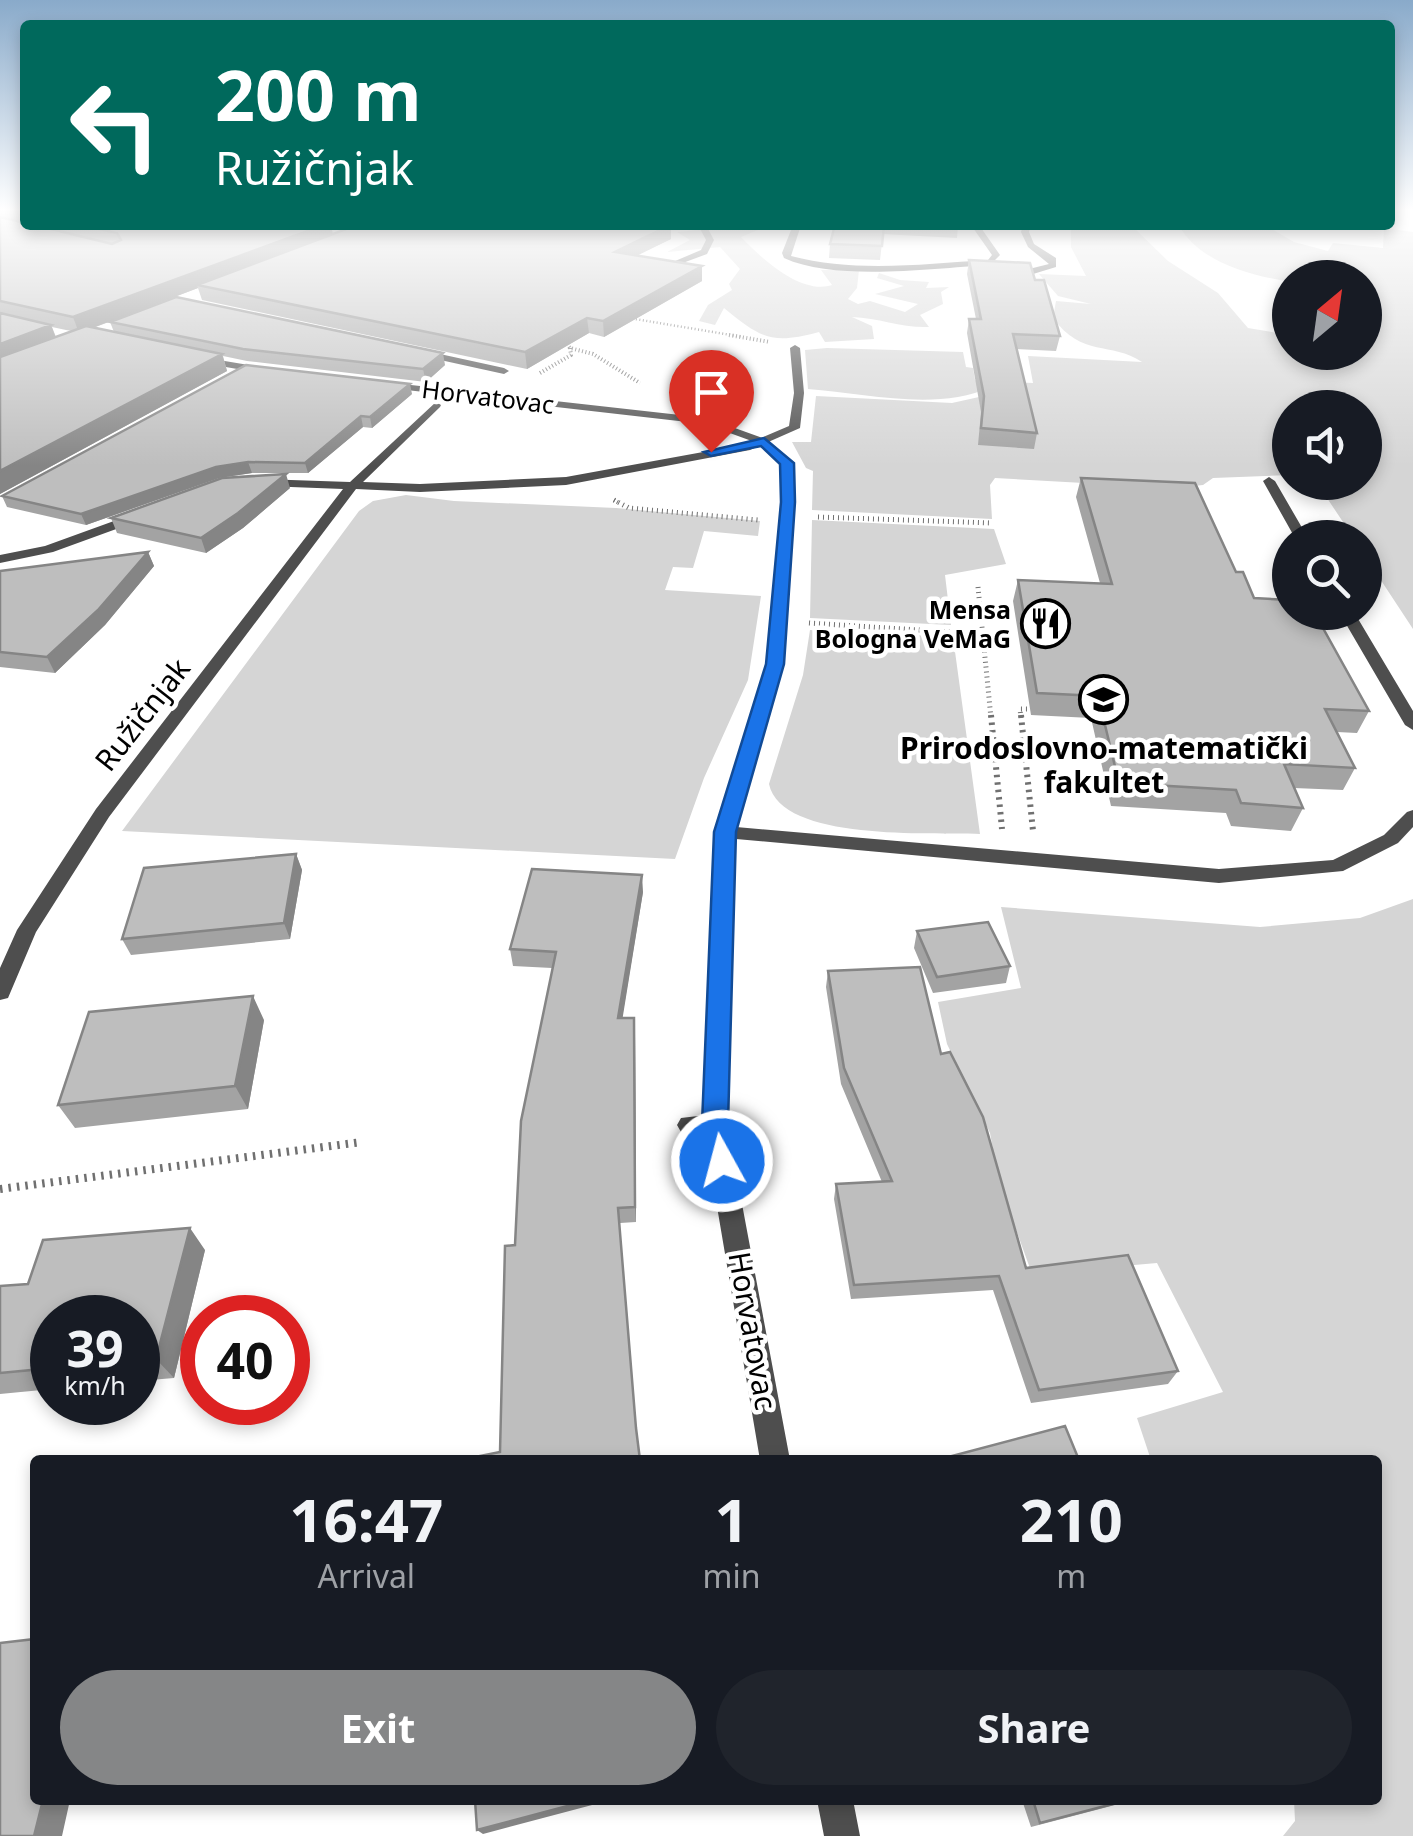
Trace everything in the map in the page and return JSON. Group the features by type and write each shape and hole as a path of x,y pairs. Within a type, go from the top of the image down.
{"street":[{"path":"244,484 284,480 420,488 593,478 764,442 794,428 796,348"},
{"path":"408,350 504,371"},
{"path":"189,357 285,373"},
{"path":"225,380 246,368"},
{"name":"Horvatovac","path":"363,382 692,419 744,432 764,442 787,463 788,502 775,664 725,832 715,1124 774,1455"},
{"name":"Ružičnjak","path":"0,992 27,930 102,813 352,486 436,405"},
{"path":"1269,481 1292,520"},
{"path":"0,560 48,549 154,511"},
{"path":"1357,630 1413,726"},
{"path":"725,832 1219,876 1336,866 1391,839 1413,816"},
{"path":"690,1125 715,1124"},
{"path":"836,1805 842,1836"}],"path":[{"path":"624,318 796,348"},
{"path":"704,338 716,332"},
{"path":"504,371 537,374 562,364 571,355 559,334"},
{"path":"593,478 607,496 629,508 770,522"},
{"path":"806,516 992,523"},
{"path":"978,587 1003,840"},
{"path":"823,624 982,634"},
{"path":"1028,776 1020,709 1031,709"},
{"path":"0,1190 362,1142"}],"shaded area":[{"path":"725,295 852,295 848,299 858,304 870,301 905,312 918,304 878,295 941,295 943,304 920,315 929,327 852,317 872,326 874,339 825,342 819,332 789,338 767,336 724,308 715,325 699,321 708,305"},
{"path":"1057,295 1219,295 1248,328 1272,332 1272,370 1382,370 1382,295 1413,295 1413,629 1382,582 1382,520 1342,520 1328,500 1382,500 1382,390 1272,390 1272,476 1213,478 1203,485 1174,488 995,478 990,485 992,519 812,510 813,471 806,468 792,442 811,442 816,396 952,403 988,395 1007,382 1033,383 1028,356 1142,362 1075,339 1053,318 1056,301 1091,304"},
{"path":"805,350 963,352 966,367 973,368 975,380 991,387 924,400 808,389"},
{"path":"406,495 760,521 758,536 704,531 693,568 673,567 665,590 761,596 748,680 704,778 675,859 122,831 359,511 373,501"},
{"path":"812,520 994,529 1006,564 945,575 951,625 810,618"},
{"path":"810,630 953,637 980,834 895,833 828,825 800,816 780,803 769,784 803,675"},
{"path":"1413,899 1413,1836 1283,1836 1295,1821 1294,1805 1382,1805 1382,1455 1149,1455 1137,1418 1223,1392 1157,1263 1032,1274 999,1182 990,1133 947,1044 938,1002 1021,988 1001,907 1260,927 1360,918"}],"building":[{"path":"0,295 134,295 73,317 0,301"},
{"path":"244,295 650,295 603,321 587,318 525,352"},
{"path":"976,295 1048,295 1060,336 1013,334 1037,433 981,428 984,396 969,319 981,319"},
{"path":"176,297 443,353 423,369 243,349 110,322"},
{"path":"0,313 51,325 0,344"},
{"path":"86,326 222,354 0,471 0,357"},
{"path":"246,365 410,384 370,417 361,416 305,463 248,462 216,467 81,514 2,496"},
{"path":"286,474 201,538 111,518 222,478"},
{"path":"1081,478 1195,483 1236,572 1243,572 1254,598 1272,599 1272,630 1324,630 1369,711 1325,709 1355,768 1284,764 1303,808 1241,803 1236,790 1119,783 1098,696 1037,693 1018,580 1112,584"},
{"path":"148,552 98,610 47,657 0,652 0,571"},
{"path":"296,854 284,923 122,939 144,868"},
{"path":"532,869 642,875 618,1018 634,1018 635,1207 618,1208 639,1455 485,1455 500,1452 505,1246 515,1245 521,1121 556,952 510,949"},
{"path":"988,922 1010,966 937,977 917,931"},
{"path":"920,967 941,1054 950,1052 983,1117 1026,1268 1128,1255 1178,1371 1039,1390 999,1276 854,1285 836,1184 892,1181 844,1068 828,971"},
{"path":"253,996 235,1086 58,1105 89,1012"},
{"path":"190,1228 160,1344 160,1295 30,1295 30,1370 0,1373 0,1286 28,1284 43,1240"},
{"path":"1065,1426 1077,1455 956,1455"},
{"path":"30,1640 30,1805 42,1805 34,1836 0,1836 0,1643"},
{"path":"475,1805 571,1805 477,1830"},
{"path":"1035,1805 1109,1805 1040,1823"}],"place":[{"name":"Mensa Bologna VeMaG","path":"1046,624"},
{"name":"Prirodoslovno-matematički fakultet","path":"1104,700"}],"route":[{"path":"711,452 764,442 778,451 787,463 788,502 775,664 725,832 715,1124 722,1161"}]}
